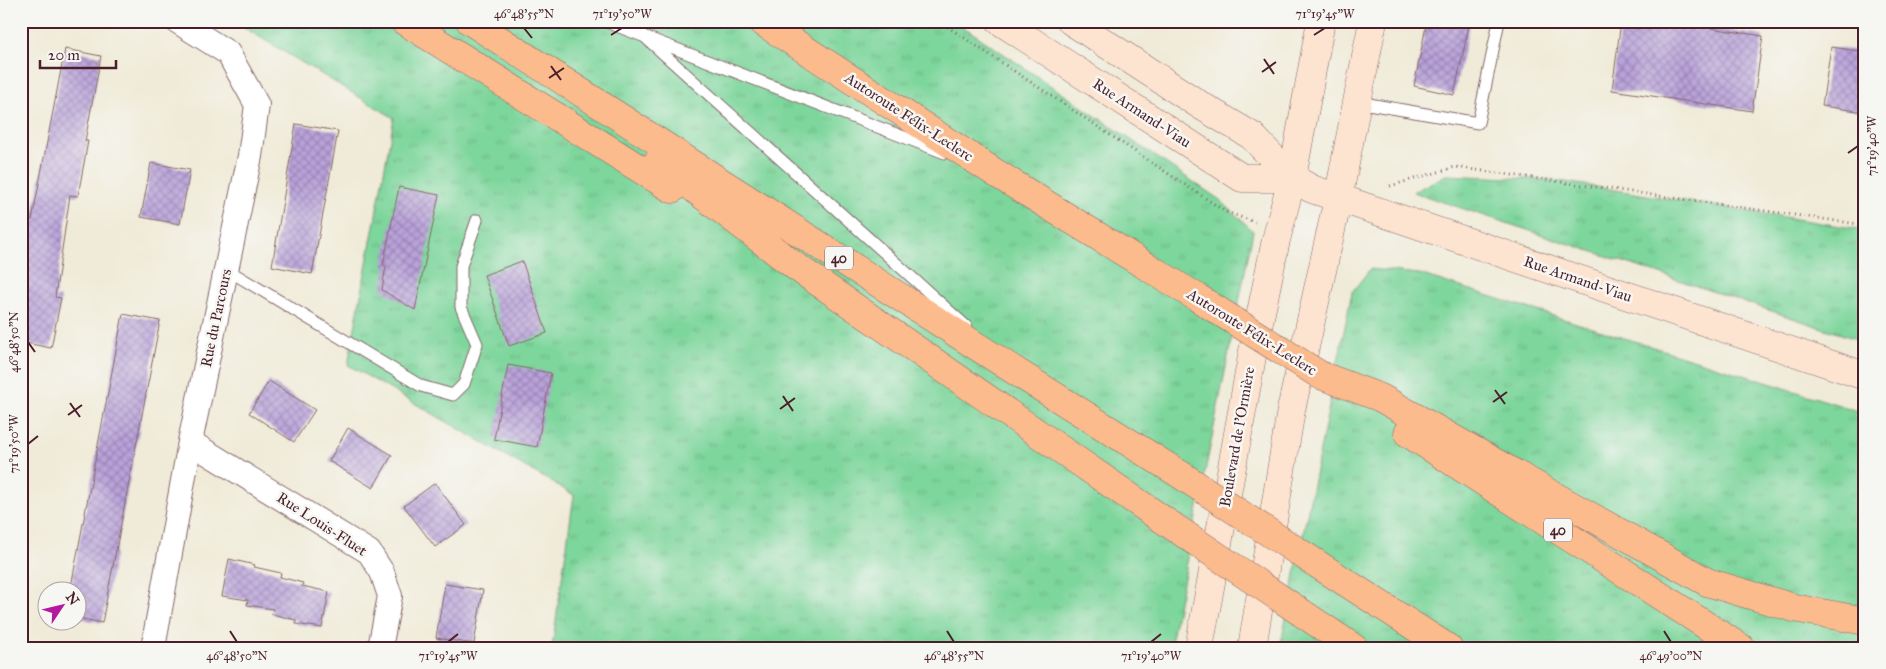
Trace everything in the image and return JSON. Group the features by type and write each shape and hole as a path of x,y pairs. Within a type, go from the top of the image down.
{"highway":[{"path":"404,21 795,266 1158,516 1354,648"},
{"name":"40","path":"470,21 1022,376 1181,475 1448,648"},
{"name":"Autoroute Félix-Leclerc","path":"761,21 994,172 1320,375 1741,648"},
{"path":"498,38 795,266"},
{"path":"1320,375 1381,398 1707,582 1794,608 1865,620"}],"main road":[{"name":"Rue Armand-Viau","path":"1000,21 1242,178 1292,178"},
{"name":"Rue Armand-Viau","path":"1071,21 1200,105 1252,136 1292,178 1312,189 1865,376"},
{"name":"Boulevard de l'Ormière","path":"1199,648 1253,351 1292,178 1321,21"},
{"path":"1252,648 1292,410 1338,199 1373,21"}],"street":[{"name":"Rue du Parcours","path":"153,648 190,442 250,156 257,105 228,53 177,21"},
{"name":"Rue Louis-Fluet","path":"190,442 369,552 382,572 390,596 380,648"}],"lane":[{"path":"604,21 994,172"},
{"path":"626,21 1022,376"},
{"path":"1357,102 1478,123 1499,21"},
{"path":"226,269 421,386 454,395 464,384 477,344 461,307 461,266 477,220"}],"path":[{"path":"939,21 1226,212 1279,231"},
{"path":"1384,186 1393,186 1455,167 1865,225"}],"green space":[{"path":"233,21 955,21 1220,200 1253,231 1170,648 552,648 574,495 348,365 394,118"},
{"path":"1446,175 1553,180 1865,230 1865,342 1413,192"},
{"path":"1370,269 1419,274 1865,413 1865,648 1280,648 1352,292"}],"building":[{"path":"1427,21 1470,21 1454,95 1414,86"},
{"path":"1621,21 1665,21 1763,36 1752,111 1612,90"},
{"path":"1831,47 1865,52 1865,112 1822,106"},
{"path":"65,49 101,56 85,141 88,141 78,196 70,195 55,297 61,298 51,348 21,342 21,306 28,268 21,267 21,262 28,219 32,220"},
{"path":"296,124 338,131 312,274 272,266"},
{"path":"151,163 190,170 180,224 141,217"},
{"path":"399,187 439,195 415,310 382,290 386,266 383,265"},
{"path":"522,261 547,333 509,346 484,275"},
{"path":"123,314 160,321 102,623 88,620 88,582 72,582"},
{"path":"508,365 551,373 537,447 494,439"},
{"path":"269,381 315,410 294,442 249,413"},
{"path":"348,428 392,455 373,488 329,461"},
{"path":"435,483 466,525 435,547 404,506"},
{"path":"229,559 281,573 280,577 303,583 302,586 329,592 322,628 296,624 296,620 272,614 273,609 247,605 248,600 222,596"},
{"path":"445,584 483,590 474,644 436,638"}]}
